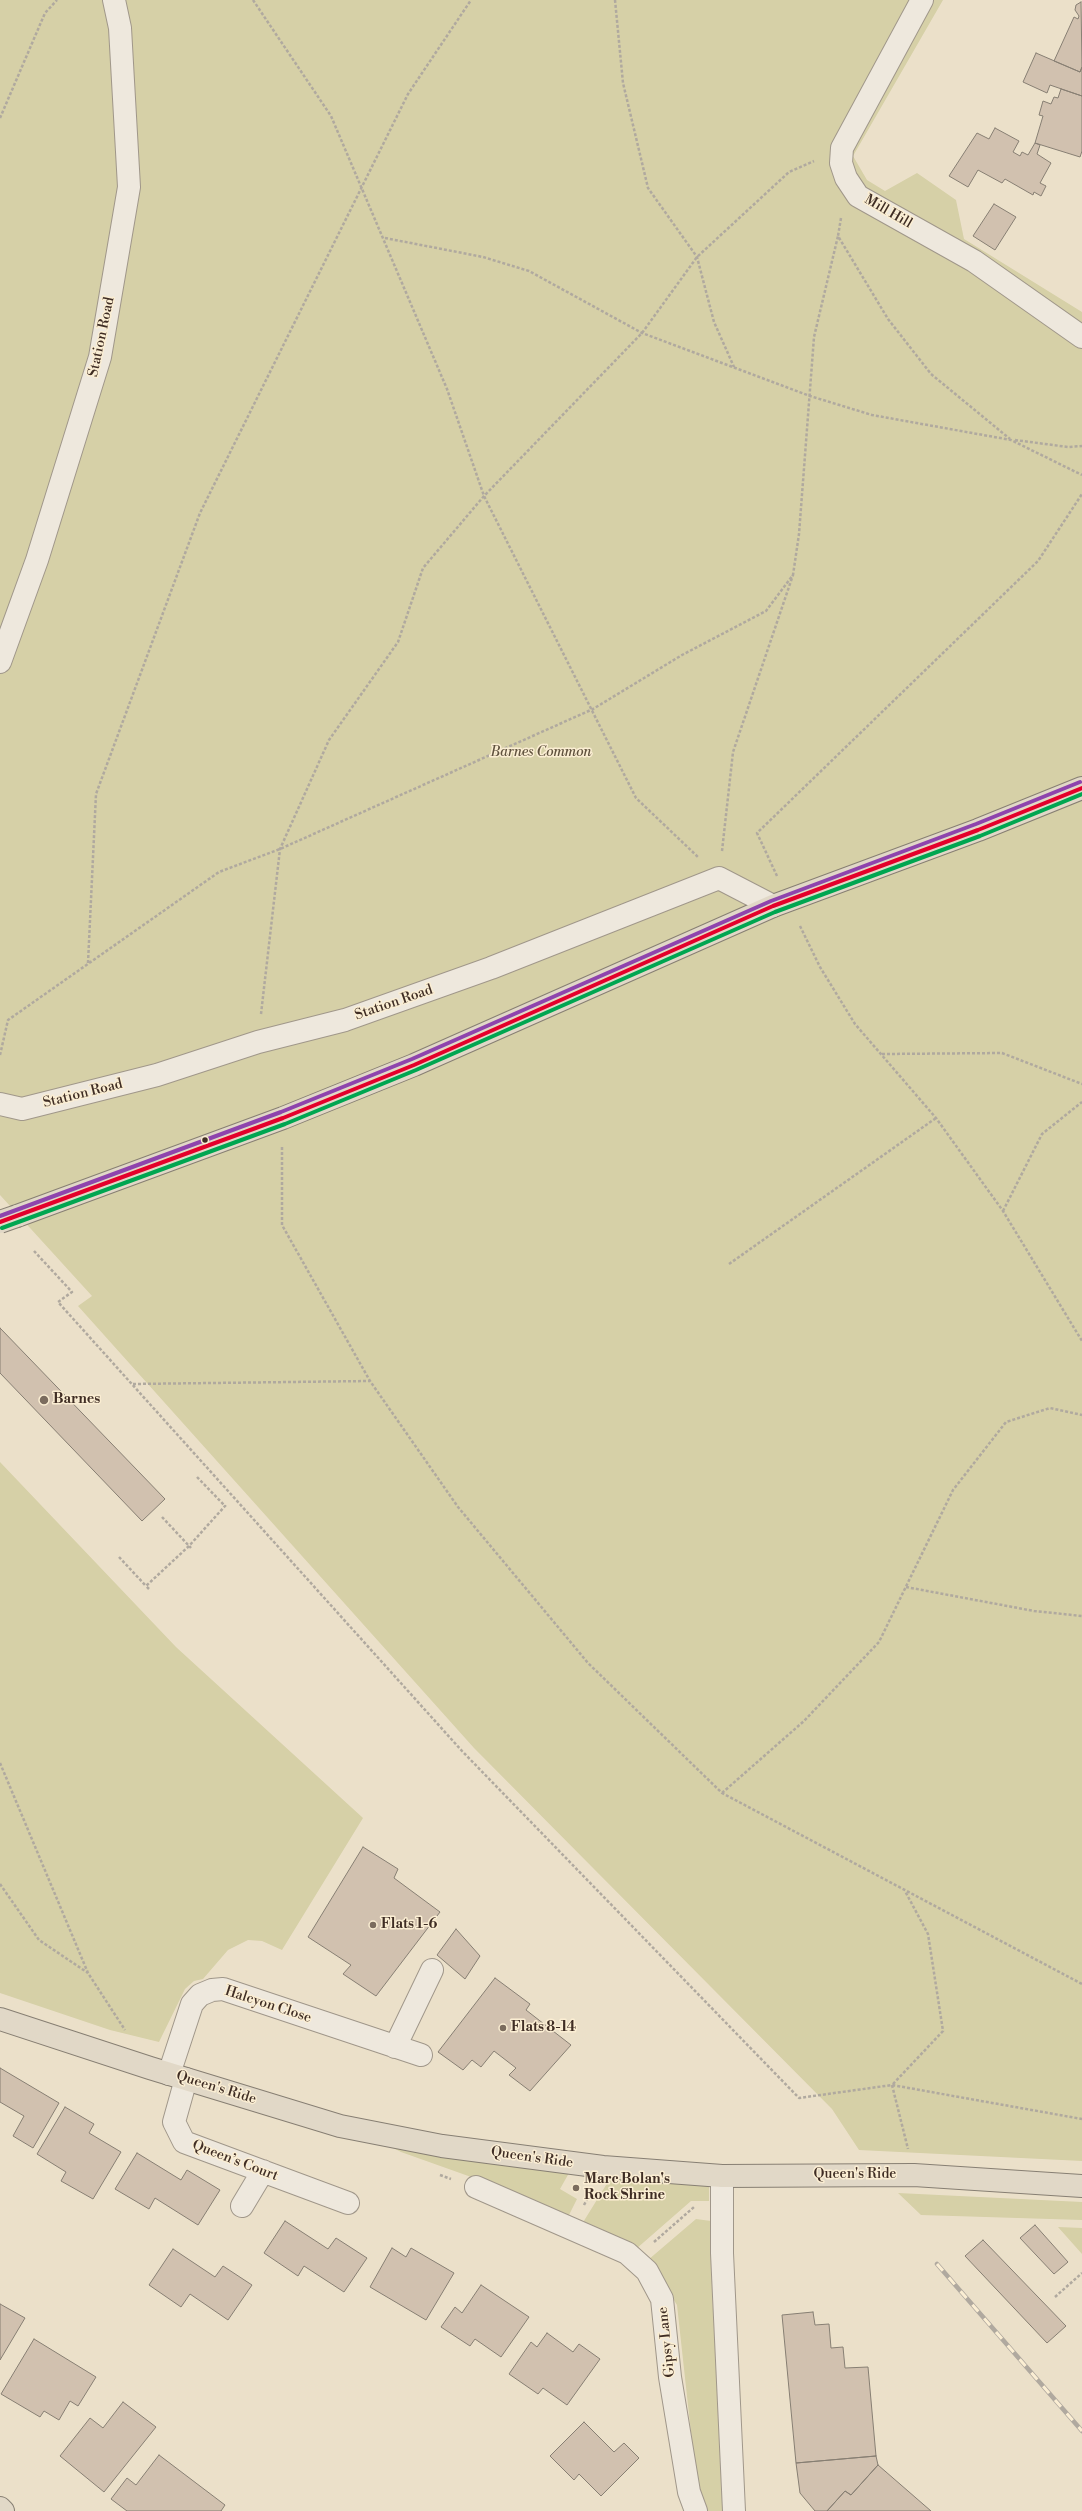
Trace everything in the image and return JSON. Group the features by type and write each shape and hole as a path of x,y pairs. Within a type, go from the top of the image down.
{"main road":[{"path":"8,1219 283,1118 414,1065 780,903 1082,788"},
{"name":"Queen's Ride","path":"0,2019 168,2074 340,2126 442,2146 603,2167 722,2176 914,2175 980,2178 1082,2186"},
{"path":"0,2508 3,2511"}],"street":[{"name":"Station Road","path":"0,662 37,560 100,357 129,187 120,28 114,0"},
{"path":"842,148 922,0"},
{"name":"Mill Hill","path":"842,148 841,163 846,178 858,196 974,262 1082,337"},
{"name":"Station Road","path":"0,1104 22,1109 157,1075 258,1042 345,1020 491,968 719,878"},
{"path":"719,878 780,903"},
{"path":"395,2047 432,1970"},
{"name":"Halcyon Close","path":"168,2074 192,2004 200,1995 212,1990 223,1989 421,2055"},
{"name":"Queen’s Court","path":"168,2074 174,2122 184,2142 348,2203"},
{"path":"242,2206 263,2171"},
{"path":"722,2176 722,2253 734,2511"},
{"name":"Gipsy Lane","path":"476,2187 628,2253 647,2271 662,2299 670,2377 689,2492 696,2511"}],"path":[{"path":"0,118 45,13 57,0"},
{"path":"253,0 332,116 362,184 447,389 484,496 593,709 636,798 719,878"},
{"path":"88,963 96,794 200,513 408,94 471,0"},
{"path":"615,0 623,83 648,188 697,257 714,322 734,367"},
{"path":"258,1042 280,849 329,740 398,642 423,568 484,496 642,333 697,257 789,172 842,148"},
{"path":"719,878 734,752 793,575 799,534 814,336 838,236 846,178"},
{"path":"838,236 888,319 931,374 1011,440 1082,475"},
{"path":"384,238 484,257 529,271 642,333 810,396 872,415 1011,440 1068,447 1082,446"},
{"path":"1082,494 1038,561 757,833 780,903 855,1024 936,1118 1003,1211 1082,1341"},
{"path":"0,1055 8,1020 219,872 280,849 593,709 682,655 766,611 793,575"},
{"path":"882,1054 1002,1053 1082,1084"},
{"path":"1003,1211 1042,1134 1082,1102"},
{"path":"729,1264 936,1118"},
{"path":"282,1142 282,1225 370,1381 458,1507 588,1663 722,1793 1082,1984"},
{"path":"34,1251 72,1292 58,1302 462,1751 799,2098 892,2085 1082,2119"},
{"path":"132,1384 370,1381"},
{"path":"722,1793 804,1721 879,1642 953,1490 1006,1422 1050,1408 1082,1415"},
{"path":"146,1586 190,1547 225,1507 197,1478"},
{"path":"162,1517 190,1547"},
{"path":"118,1557 149,1589"},
{"path":"906,1587 1034,1611 1082,1616"},
{"path":"0,1763 88,1972 168,2074"},
{"path":"0,1884 40,1940 88,1972"},
{"path":"892,2085 943,2031 928,1934 905,1891"},
{"path":"892,2085 914,2175"},
{"path":"572,2229 603,2167"},
{"path":"635,2260 694,2206"},
{"path":"1055,2297 1082,2273"}],"green space":[{"name":"Barnes Common","path":"0,0 943,0 853,156 867,180 885,191 917,173 956,200 964,239 1082,312 1082,2161 859,2150 832,2109 474,1748 78,1306 92,1296 0,1195"},
{"path":"0,1462 176,1647 363,1818 282,1950 262,1941 248,1940 228,1950 203,1979 194,1981 185,1989 159,2042 110,2030 0,1993"},
{"path":"378,2140 569,2173 560,2189 577,2199 567,2219 488,2183 401,2152"},
{"path":"611,2177 709,2184 709,2201 691,2201 636,2249 582,2224"},
{"path":"898,2193 1082,2202 1082,2220 921,2215"},
{"path":"696,2219 711,2221 712,2293 725,2511 707,2511 696,2478 677,2305 648,2260"},
{"path":"1058,2227 1082,2228 1082,2254"}],"building":[{"path":"1081,2 1082,67 1080,72 1054,61 1074,17 1078,19 1079,16 1075,10 1076,5"},
{"path":"1036,53 1080,72 1082,67 1082,96 1050,85 1047,93 1023,82"},
{"path":"1061,89 1082,96 1082,151 1080,157 1035,143 1043,116 1039,115 1043,101 1051,104 1054,97 1058,98"},
{"path":"995,128 1019,141 1013,152 1020,156 1022,152 1028,155 1035,143 1040,145 1037,154 1051,163 1040,183 1046,186 1041,196 1034,192 1033,195 1005,179 1002,183 978,170 968,187 949,176 977,133 989,139"},
{"path":"994,204 1016,217 995,250 973,236"},
{"path":"0,1328 165,1499 142,1521 0,1373"},
{"name":"Flats 1-6","path":"363,1847 398,1869 394,1878 440,1912 376,1996 343,1974 351,1965 308,1937"},
{"path":"456,1929 480,1956 465,1979 437,1955"},
{"name":"Flats 8-14","path":"495,1978 530,2004 526,2010 571,2045 530,2091 509,2075 516,2068 494,2051 481,2067 472,2060 463,2070 438,2052"},
{"path":"0,2068 59,2103 33,2148 13,2136 24,2116 0,2102"},
{"path":"65,2107 94,2124 89,2133 121,2152 93,2199 61,2181 66,2172 37,2154"},
{"path":"137,2153 181,2180 187,2170 220,2190 198,2225 155,2198 149,2209 115,2189"},
{"path":"285,2221 328,2249 336,2238 367,2258 344,2292 304,2266 298,2276 264,2253"},
{"path":"1035,2225 1068,2262 1054,2274 1020,2238"},
{"path":"983,2240 1066,2326 1047,2343 965,2256"},
{"path":"392,2248 406,2257 411,2248 454,2273 426,2320 370,2287"},
{"path":"173,2249 215,2277 223,2266 252,2285 228,2320 190,2294 181,2307 149,2285"},
{"path":"481,2285 529,2317 501,2357 475,2339 470,2346 441,2327 455,2307 462,2313"},
{"path":"0,2304 25,2318 0,2360"},
{"path":"813,2312 815,2325 829,2324 831,2348 843,2347 845,2368 868,2367 876,2456 796,2463 782,2315"},
{"path":"547,2333 573,2352 579,2344 600,2359 567,2405 543,2388 538,2394 509,2374 531,2342 537,2347"},
{"path":"34,2339 96,2377 78,2406 70,2401 59,2420 44,2411 40,2417 1,2394"},
{"path":"123,2402 156,2427 104,2492 60,2456 90,2418 103,2428"},
{"path":"584,2422 614,2452 624,2443 639,2458 601,2496 579,2474 574,2480 550,2456"},
{"path":"159,2455 225,2505 221,2511 127,2511 111,2499 127,2478 136,2485"},
{"path":"876,2456 878,2465 851,2495 845,2491 827,2511 815,2511 800,2493 796,2463"},
{"path":"878,2465 931,2511 827,2511 845,2491 851,2495"}],"railway":[{"path":"937,2264 1082,2431"}],"transit line":[{"path":"0,1216 281,1112 412,1059 771,901 976,824 1080,782"},
{"path":"0,1222 283,1118 414,1065 773,906 978,830 1082,788"},
{"path":"2,1228 285,1124 416,1070 775,912 980,836 1082,794"}],"place":[{"name":"Barnes","path":"44,1400"},
{"name":"Flats 1-6","path":"373,1925"},
{"name":"Flats 8-14","path":"503,2028"},
{"name":"Marc Bolan's Rock Shrine","path":"576,2188"}]}
